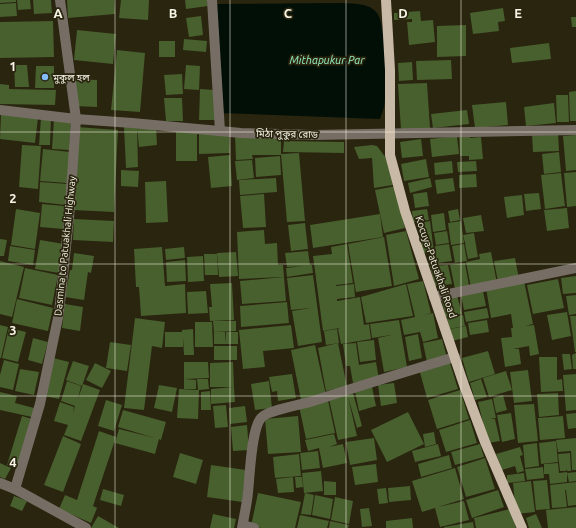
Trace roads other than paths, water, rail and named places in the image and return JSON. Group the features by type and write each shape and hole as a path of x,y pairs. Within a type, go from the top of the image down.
{"main road":[{"name":"Kocuya-Patuakhali Road","path":"386,0 390,70 390,155 403,204 454,357 485,442 522,528"}],"street":[{"name":"Dasmina to Patuakhali Highway","path":"15,488 40,404 59,313 69,218 76,119 60,0"},
{"path":"212,0 220,131"},
{"name":"মিঠা পুকুর রোড","path":"0,110 76,119 132,122 240,133 314,135 576,130"},
{"path":"434,297 576,268"},
{"path":"254,528 242,527 257,427 262,417 270,412 311,402 454,357"},
{"path":"0,483 15,488 86,528"}],"water":[{"name":"Mithapukur Par","path":"343,3 370,7 377,13 380,20 384,44 385,99 380,119 220,113 214,4"}],"place":[{"name":"মুকুল হল","path":"45,77"}]}
